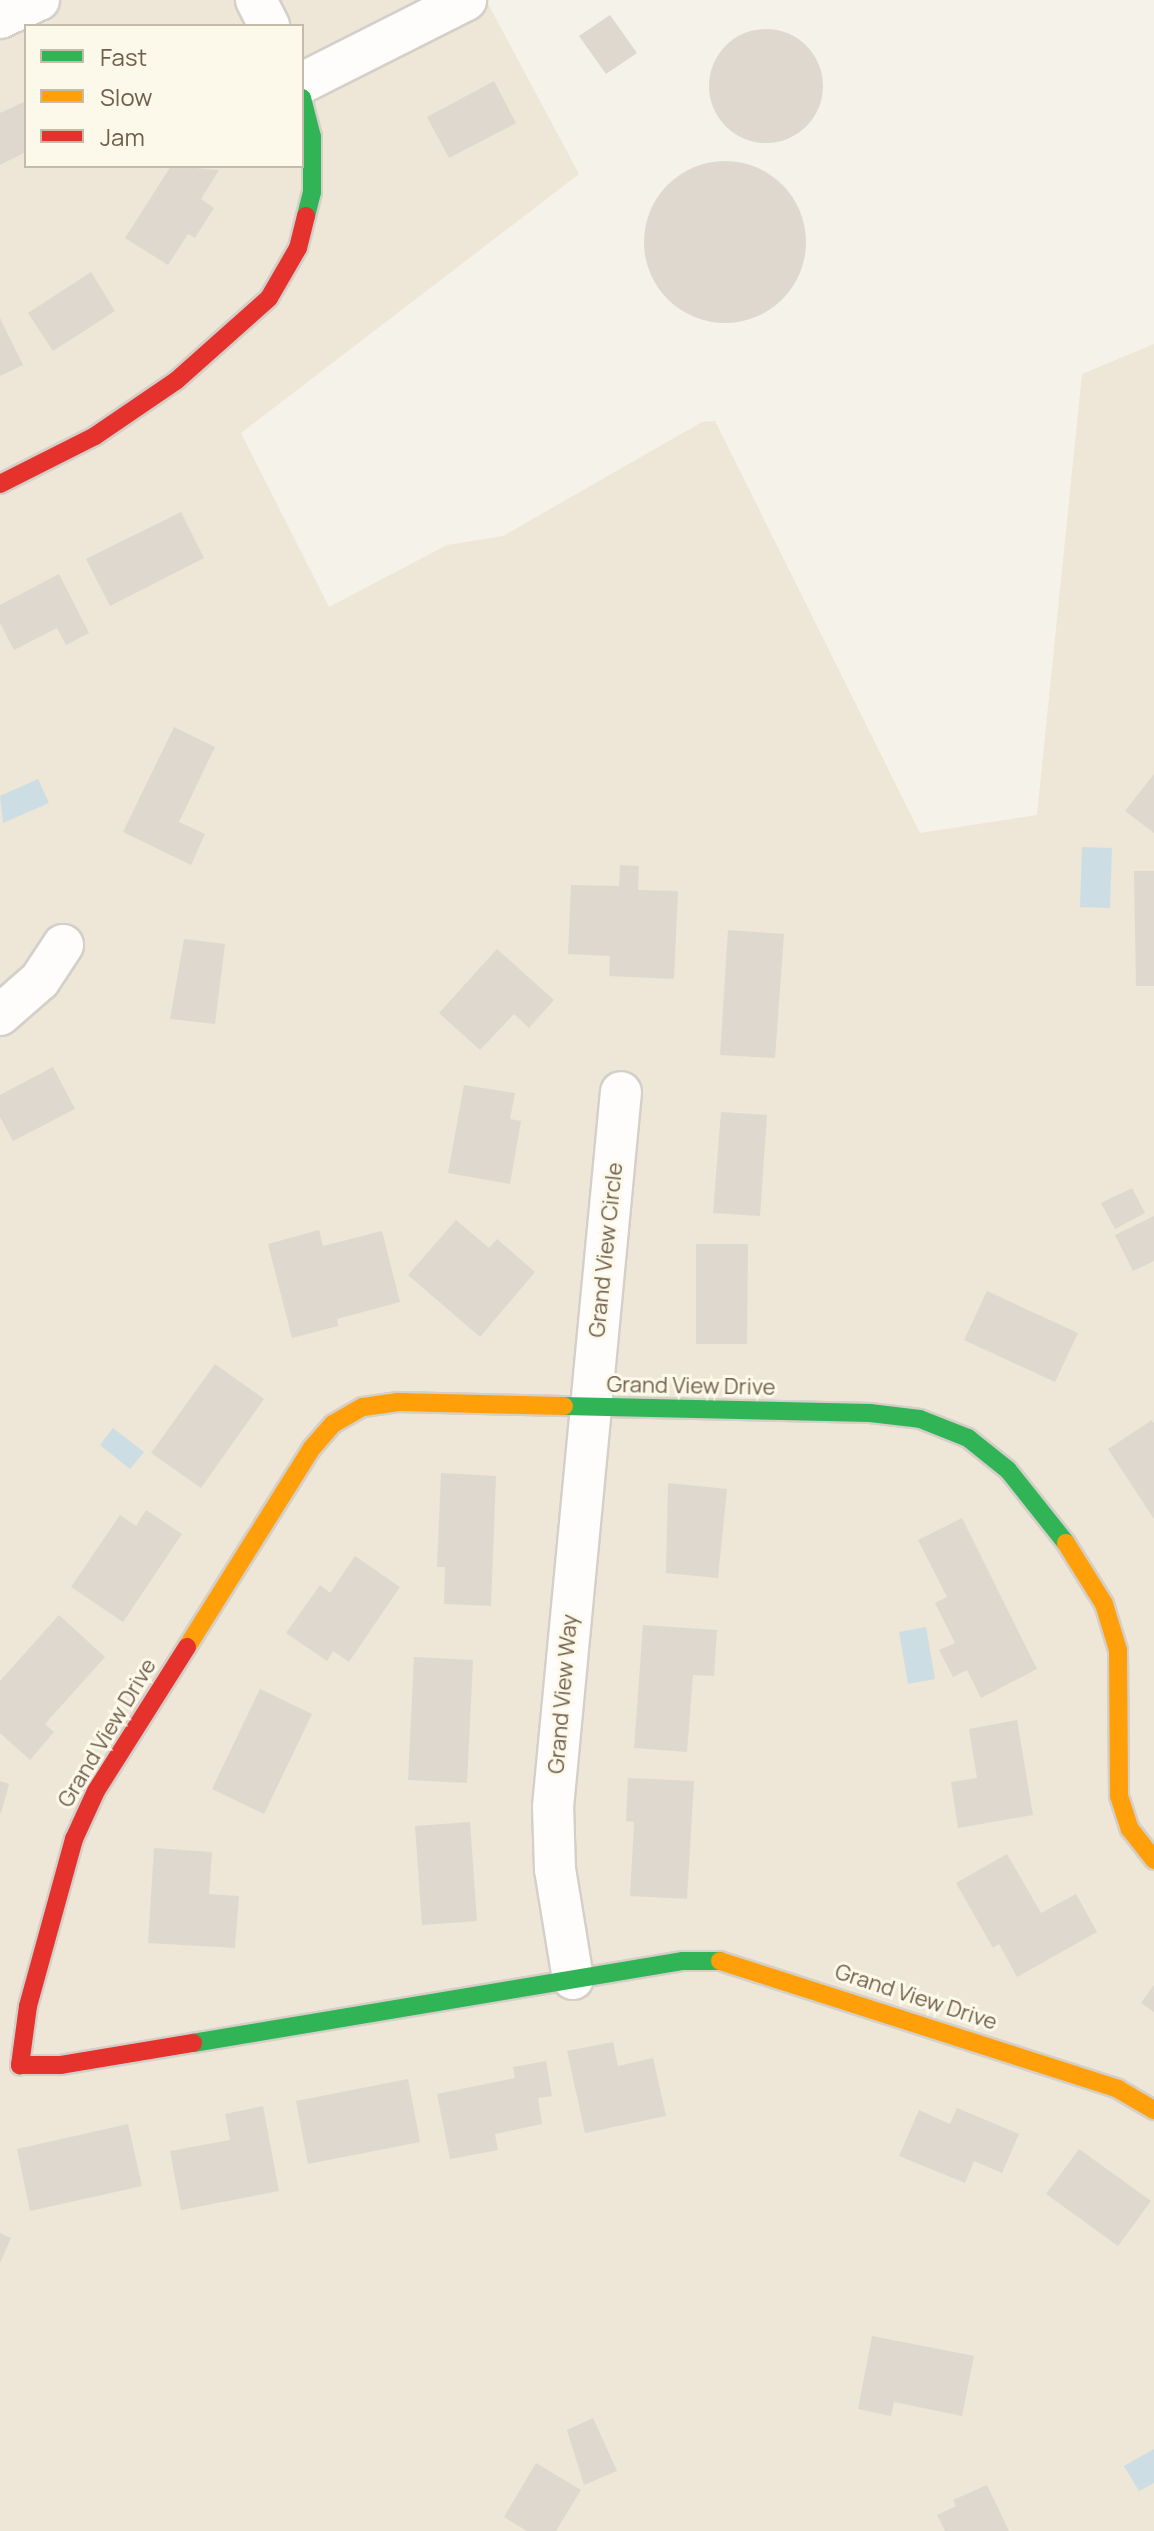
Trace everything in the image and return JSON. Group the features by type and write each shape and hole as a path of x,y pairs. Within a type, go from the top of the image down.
{"street":[{"path":"0,18 39,0"},
{"path":"256,0 268,24"},
{"path":"304,82 466,0"},
{"path":"0,484 95,436 177,380 269,298 298,248 312,192 312,137 304,106"},
{"path":"0,1015 40,980 63,945"},
{"name":"Grand View Circle","path":"590,1408 621,1092"},
{"name":"Grand View Drive","path":"1154,1860 1130,1829 1119,1796 1122,1698 1118,1650 1104,1604 1078,1558 1008,1470 968,1438 920,1419 870,1413 397,1402 363,1407 333,1424 312,1448 96,1791 74,1839 10,2073 683,1961 721,1961 1118,2089 1154,2110"},
{"name":"Grand View Way","path":"573,1979 555,1869 553,1807 590,1408"}],"shaded area":[{"path":"0,0 486,0 579,174 241,433 329,607 447,545 503,536 702,422 715,421 920,833 1037,815 1082,374 1154,344 1154,2531 0,2531"},
{"path":"38,779 49,803 3,823 0,796"},
{"path":"1082,847 1112,848 1110,908 1080,907"},
{"path":"113,1428 144,1452 130,1469 100,1445"},
{"path":"926,1627 935,1679 908,1684 899,1632"},
{"path":"1154,2449 1154,2483 1139,2491 1124,2466"}],"building":[{"path":"610,15 637,53 606,74 579,36"},
{"path":"766,29 788,33 806,46 819,64 823,86 819,108 806,126 788,139 766,143 744,139 726,126 713,108 709,86 713,64 726,46 744,33"},
{"path":"494,81 516,123 449,158 427,117"},
{"path":"24,102 24,153 0,165 0,113"},
{"path":"725,161 756,168 782,185 799,211 806,242 799,273 782,299 756,316 725,323 694,316 668,299 651,273 644,242 651,211 668,185 694,168"},
{"path":"170,168 219,170 201,199 214,208 195,238 188,234 168,265 125,238"},
{"path":"91,272 115,311 53,351 28,313"},
{"path":"0,318 23,365 0,376"},
{"path":"181,512 204,558 110,606 86,559"},
{"path":"59,574 89,633 66,645 57,628 14,650 0,623 0,605"},
{"path":"174,727 215,747 179,822 205,834 191,865 123,832"},
{"path":"1154,774 1154,833 1125,811"},
{"path":"620,865 639,866 638,890 678,891 674,979 609,976 610,956 568,954 571,885 619,886"},
{"path":"1134,871 1154,871 1154,986 1136,986"},
{"path":"728,930 784,934 775,1058 720,1055"},
{"path":"184,939 225,944 215,1024 170,1019"},
{"path":"497,949 554,1000 529,1028 514,1014 480,1050 439,1013"},
{"path":"53,1067 75,1109 13,1141 0,1117 0,1095"},
{"path":"464,1085 515,1093 510,1119 521,1121 510,1184 448,1173"},
{"path":"721,1112 767,1115 760,1216 713,1213"},
{"path":"1132,1188 1145,1213 1115,1229 1101,1203"},
{"path":"1154,1216 1154,1261 1133,1271 1115,1235"},
{"path":"456,1220 489,1248 497,1239 535,1272 480,1337 408,1275"},
{"path":"319,1230 323,1246 382,1231 400,1302 337,1319 338,1326 292,1338 268,1244"},
{"path":"696,1244 748,1244 747,1344 696,1344"},
{"path":"987,1291 1078,1333 1055,1382 964,1340"},
{"path":"215,1364 264,1399 201,1488 151,1453"},
{"path":"1152,1420 1154,1424 1154,1519 1108,1449"},
{"path":"441,1473 496,1476 491,1606 444,1604 445,1567 437,1567"},
{"path":"668,1483 727,1489 718,1578 666,1573"},
{"path":"146,1510 182,1534 123,1622 71,1587 120,1515 136,1526"},
{"path":"962,1518 1037,1669 981,1698 967,1670 953,1677 939,1650 955,1643 935,1603 947,1597 918,1540"},
{"path":"355,1556 400,1587 349,1662 333,1651 327,1661 286,1633 320,1585 330,1593"},
{"path":"59,1615 105,1657 45,1724 54,1732 30,1760 0,1733 0,1681"},
{"path":"643,1625 717,1630 714,1676 693,1675 687,1752 634,1748"},
{"path":"414,1657 473,1660 467,1783 408,1780"},
{"path":"260,1689 312,1714 264,1814 212,1789"},
{"path":"1017,1720 1033,1815 958,1828 951,1782 977,1778 969,1729"},
{"path":"628,1778 694,1781 687,1899 630,1896 634,1822 626,1821"},
{"path":"0,1781 9,1784 1,1813 0,1813"},
{"path":"470,1822 477,1921 422,1925 415,1826"},
{"path":"154,1848 212,1852 209,1894 239,1896 235,1948 148,1943"},
{"path":"1007,1854 1041,1913 1076,1894 1097,1932 1017,1977 999,1944 993,1948 956,1883"},
{"path":"1154,1985 1154,2012 1141,2003"},
{"path":"613,2042 618,2066 653,2058 666,2116 585,2133 567,2051"},
{"path":"546,2061 552,2096 538,2098 542,2124 495,2134 498,2150 450,2159 437,2094 515,2078 513,2067"},
{"path":"408,2079 420,2142 308,2164 296,2101"},
{"path":"263,2106 279,2191 181,2210 170,2151 230,2140 225,2114"},
{"path":"957,2108 1019,2134 1002,2173 974,2161 965,2183 899,2156 919,2110 950,2124"},
{"path":"128,2124 142,2186 30,2211 17,2149"},
{"path":"1079,2149 1151,2201 1118,2246 1046,2194"},
{"path":"0,2233 11,2238 0,2263"},
{"path":"872,2336 974,2356 962,2416 894,2402 891,2416 858,2409"},
{"path":"593,2418 617,2471 584,2485 567,2430"},
{"path":"536,2463 581,2490 556,2531 527,2531 504,2517"},
{"path":"987,2485 1009,2531 945,2531 937,2515 956,2506 953,2500"}],"traffic: fast":[{"path":"304,106 312,137 312,192 306,216"},
{"path":"564,1406 870,1413 920,1419 968,1438 1008,1470 1066,1543"},
{"path":"193,2043 683,1961 720,1961"}],"traffic: slow":[{"path":"187,1647 312,1448 333,1424 363,1407 397,1402 564,1406"},
{"path":"1066,1543 1104,1604 1118,1650 1119,1796 1130,1829 1154,1860"},
{"path":"720,1961 1118,2089 1154,2110"}],"traffic: jam":[{"path":"0,484 95,436 177,380 269,298 298,248 306,216"},
{"path":"187,1647 96,1791 74,1839 28,2006 20,2065 61,2065 193,2043"}]}
